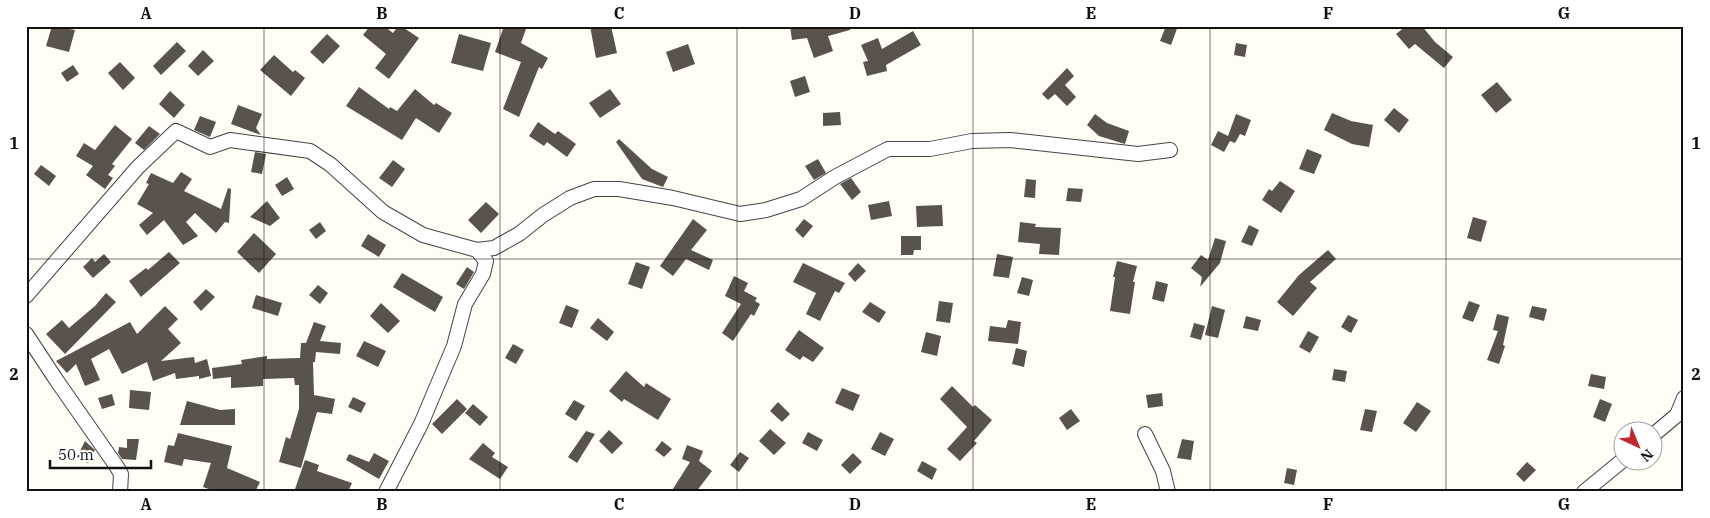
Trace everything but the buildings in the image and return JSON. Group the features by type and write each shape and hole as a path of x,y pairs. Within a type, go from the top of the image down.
{"street":[{"path":"26,296 138,167 176,131 210,146 230,140 310,151 331,165 383,212 423,236 476,250 494,248 519,234 543,214 570,198 594,189 619,189 673,198 740,214 766,210 801,199 835,177 888,149 930,149 972,142 1010,140 1138,154 1170,150"},
{"path":"386,492 421,424 454,346 465,304 483,274 486,261 476,250"},
{"path":"26,334 56,382 117,467 121,474 120,492"},
{"path":"1662,428 1680,414 1684,398"},
{"path":"1145,434 1163,471 1168,492"},
{"path":"1584,492 1612,468"}]}
